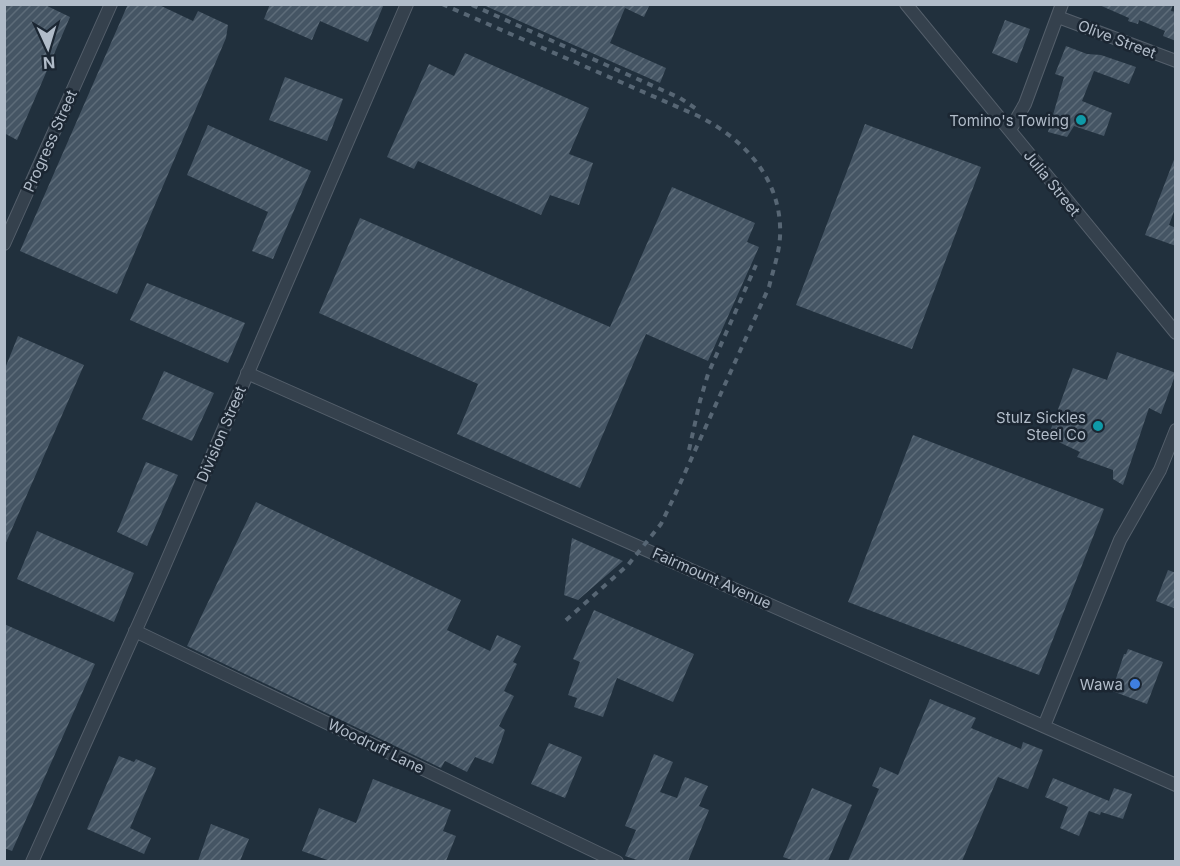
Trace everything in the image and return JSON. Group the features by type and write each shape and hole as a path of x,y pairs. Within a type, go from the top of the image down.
{"street":[{"name":"Progress Street","path":"4,244 111,4"},
{"name":"Division Street","path":"32,861 135,631 407,4"},
{"name":"Julia Street","path":"906,4 1010,130 1055,189 1176,333"},
{"path":"1010,130 1025,104 1062,4"},
{"name":"Olive Street","path":"1058,17 1176,61"},
{"name":"Fairmount Avenue","path":"247,373 1176,785"},
{"path":"1044,726 1119,540 1160,470 1176,430"},
{"name":"Woodruff Lane","path":"135,631 617,861"}],"building":[{"path":"4,4 43,4 70,17 17,140 4,133"},
{"path":"128,4 157,4 193,21 198,11 228,25 226,38 117,294 20,251"},
{"path":"270,4 384,4 368,42 320,21 312,40 264,19"},
{"path":"481,4 650,4 644,17 625,8 610,43 666,68 660,83"},
{"path":"1097,4 1173,4 1171,11 1176,12 1176,41 1163,36 1165,31 1139,20 1138,24 1128,21 1129,18"},
{"path":"1005,20 1030,29 1017,63 992,53"},
{"path":"1066,46 1136,67 1129,84 1094,71 1082,101 1112,113 1104,136 1074,126 1067,137 1048,132 1064,77 1055,74"},
{"path":"465,53 589,108 569,154 593,163 579,205 550,195 541,215 418,161 414,169 387,157 429,64 454,76"},
{"path":"285,77 343,99 327,141 269,120"},
{"path":"865,124 981,167 912,349 796,305"},
{"path":"208,125 311,171 273,259 252,251 268,212 187,175"},
{"path":"1175,157 1176,206 1169,225 1176,228 1176,246 1145,235"},
{"path":"672,187 755,223 747,242 759,247 708,361 646,334 580,488 457,434 478,384 319,313 360,218 610,327"},
{"path":"147,283 245,323 228,363 130,320"},
{"path":"18,336 84,365 4,547 4,371"},
{"name":"Stulz Sickles Steel Co","path":"1117,352 1176,373 1161,414 1149,408 1123,485 1113,479 1113,470 1077,457 1080,452 1048,437 1073,368 1107,380"},
{"path":"164,371 214,393 192,441 142,419"},
{"path":"913,435 1104,509 1039,675 848,602"},
{"path":"146,462 178,475 147,546 117,532"},
{"path":"256,502 461,600 447,630 490,651 497,635 521,646 513,662 517,664 504,691 514,696 499,726 505,730 493,764 475,757 467,772 445,761 441,768 187,646"},
{"path":"37,531 134,573 114,622 17,579"},
{"path":"572,538 623,561 578,600 564,595"},
{"path":"1168,570 1176,573 1176,609 1156,601"},
{"path":"594,610 694,654 673,702 617,678 603,717 574,707 577,698 568,695 580,662 573,659"},
{"path":"4,624 95,664 12,851 4,848"},
{"name":"Wawa","path":"1128,649 1163,662 1147,704 1112,691 1124,654"},
{"path":"930,699 976,718 971,728 1021,749 1023,742 1043,750 1028,789 998,777 962,861 848,861 879,789 872,786 880,767 898,775"},
{"path":"549,743 582,757 565,798 531,784"},
{"path":"654,754 673,762 660,792 677,798 685,777 708,786 699,806 709,810 688,861 640,861 625,856 636,830 625,826"},
{"path":"119,756 134,762 136,759 156,768 130,828 151,838 144,854 87,829"},
{"path":"1053,778 1109,801 1114,788 1132,794 1123,819 1089,811 1079,836 1060,828 1068,807 1045,797"},
{"path":"373,779 451,810 443,831 456,836 446,861 330,861 302,851 319,808 356,823"},
{"path":"812,788 852,805 828,861 795,861 783,857"},
{"path":"211,824 249,839 240,861 198,861"}],"railway":[{"path":"442,4 696,115 714,125 730,136 757,163 775,197 779,216 780,237 769,287 661,524 628,565 565,621"},
{"path":"472,5 680,98 698,110"},
{"path":"689,450 708,374 756,265"}],"place":[{"name":"Tomino's Towing","path":"1081,120"},
{"name":"Stulz Sickles Steel Co","path":"1098,426"},
{"name":"Wawa","path":"1135,684"}]}
